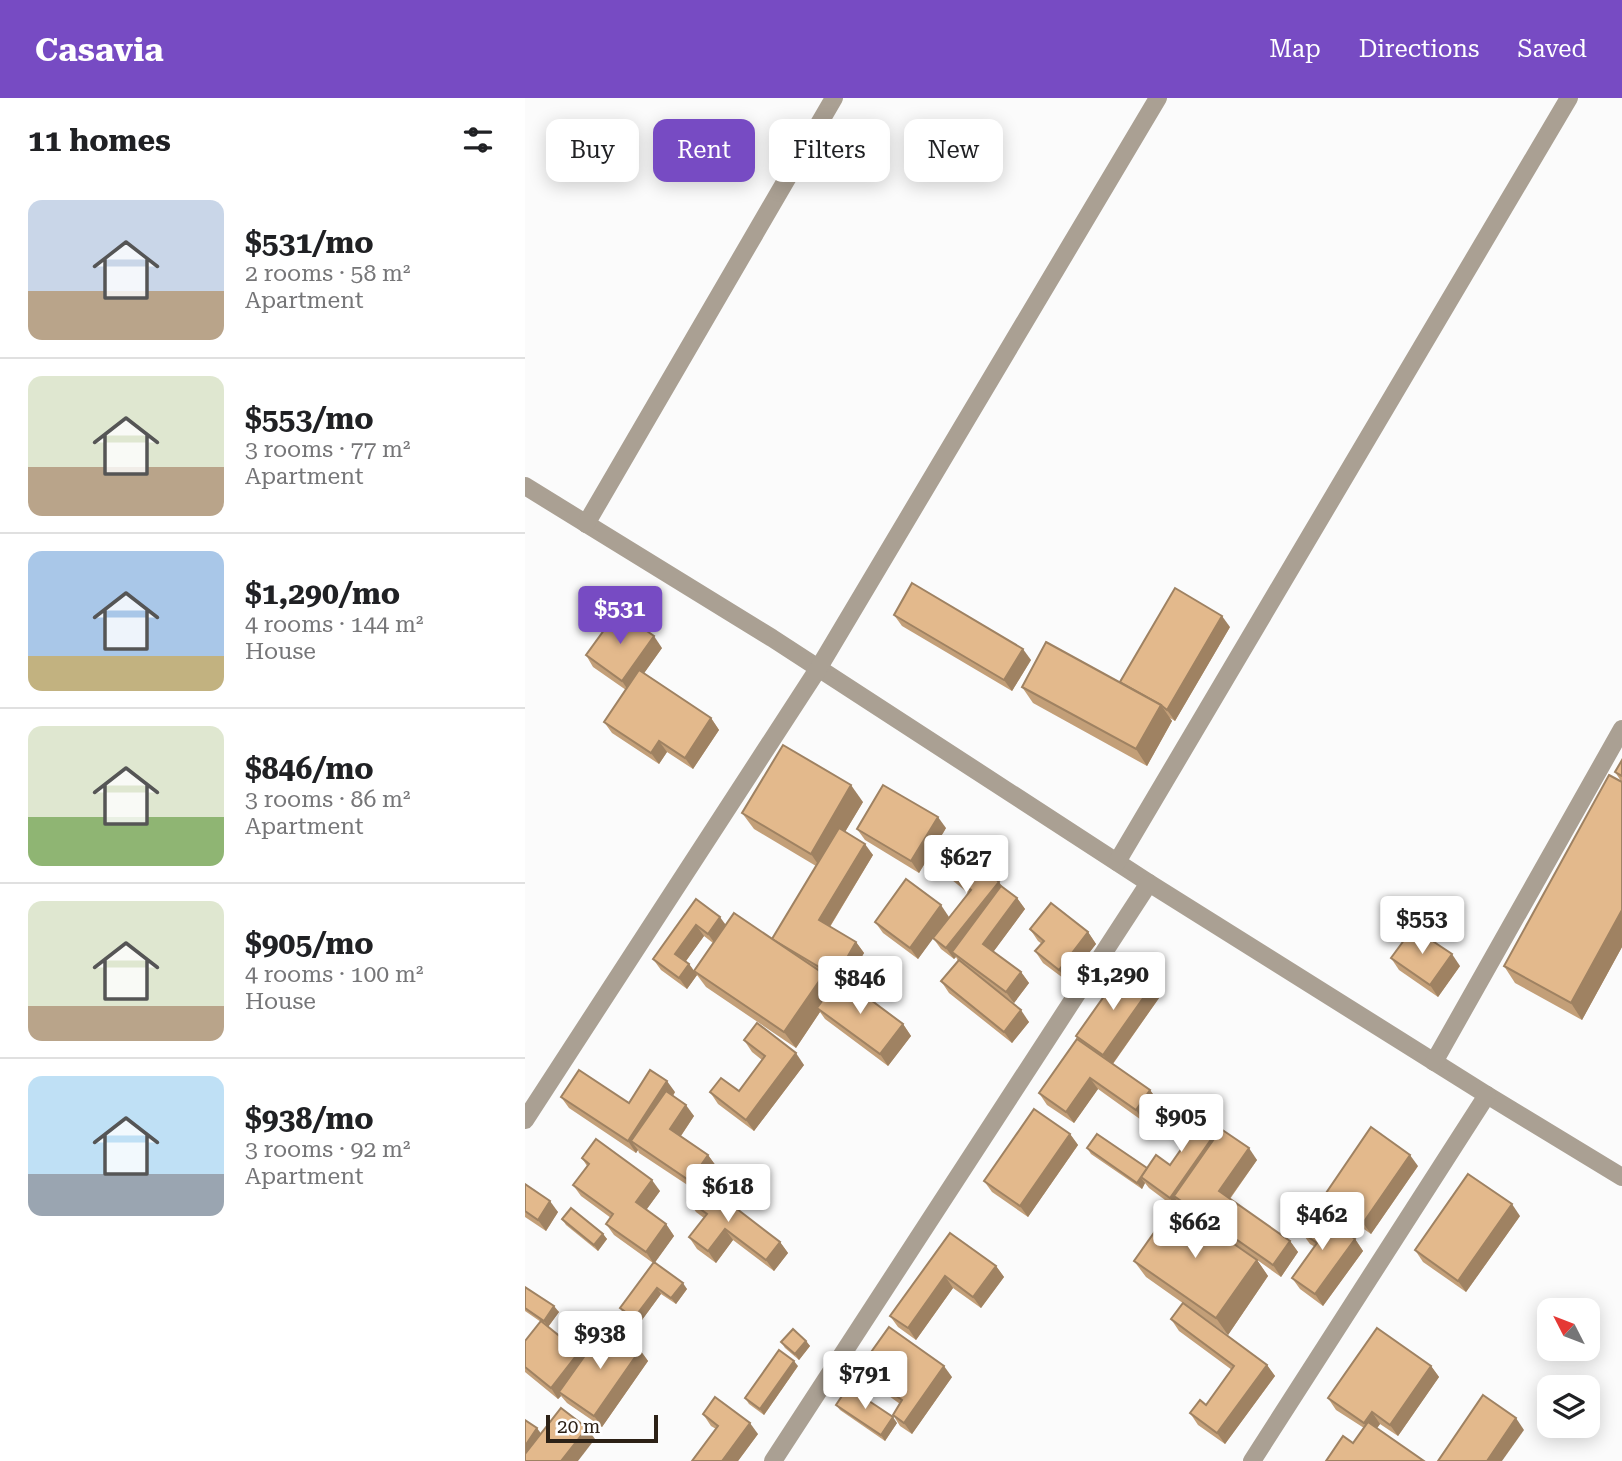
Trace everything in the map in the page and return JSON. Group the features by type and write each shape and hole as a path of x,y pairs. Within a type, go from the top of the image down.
{"street":[{"path":"586,524 834,98"},
{"path":"525,1120 818,669 1158,98"},
{"path":"1117,862 1569,98"},
{"path":"525,486 818,669 1149,883 1622,1177"},
{"path":"1434,1062 1622,729"},
{"path":"773,1461 1149,883"},
{"path":"1252,1461 1487,1095"}],"building":[{"path":"912,583 1023,649 1004,680 894,615"},
{"path":"1175,588 1222,616 1167,710 1120,682"},
{"path":"618,611 654,636 622,681 586,655"},
{"path":"1046,642 1161,705 1136,749 1022,687"},
{"path":"639,670 711,718 685,758 659,741 651,753 604,722"},
{"path":"783,745 851,785 811,854 742,813"},
{"path":"1622,760 1622,776 1615,772"},
{"path":"1609,775 1622,782 1622,910 1571,1003 1504,966"},
{"path":"883,785 938,817 911,861 857,829"},
{"path":"839,828 865,844 819,920 856,942 836,977 772,939"},
{"path":"959,850 999,882 946,948 933,938 971,890 944,869"},
{"path":"906,879 941,905 910,948 875,922"},
{"path":"1001,886 1017,898 983,944 1021,972 1006,992 952,952"},
{"path":"696,899 720,917 708,934 696,925 675,954 689,964 679,978 653,959"},
{"path":"1051,903 1088,932 1059,970 1035,951 1044,941 1030,929"},
{"path":"734,913 824,974 784,1032 694,971"},
{"path":"1413,928 1452,954 1430,985 1391,958"},
{"path":"959,960 1021,1010 1004,1032 941,981"},
{"path":"1124,968 1151,987 1103,1055 1076,1036"},
{"path":"840,977 903,1024 880,1054 817,1008"},
{"path":"757,1023 796,1053 746,1120 710,1092 721,1078 739,1091 765,1056 744,1040"},
{"path":"1077,1039 1150,1090 1136,1110 1090,1078 1066,1112 1039,1093"},
{"path":"579,1070 629,1103 650,1070 667,1081 628,1141 561,1097"},
{"path":"666,1091 686,1105 670,1129 708,1155 690,1181 631,1141"},
{"path":"1189,1108 1219,1128 1170,1198 1141,1177 1156,1155 1170,1165 1189,1138 1175,1129"},
{"path":"1034,1109 1070,1134 1020,1206 984,1181"},
{"path":"1371,1127 1410,1155 1363,1223 1324,1196"},
{"path":"1221,1129 1249,1148 1219,1191 1290,1241 1273,1265 1174,1196"},
{"path":"1097,1134 1147,1168 1137,1183 1087,1148"},
{"path":"596,1139 652,1180 636,1202 666,1224 646,1252 606,1224 613,1214 573,1185 589,1164 582,1158"},
{"path":"1468,1174 1512,1204 1458,1281 1415,1250"},
{"path":"702,1182 780,1242 766,1260 725,1229 708,1251 689,1237 707,1214 688,1200"},
{"path":"525,1184 550,1201 538,1220 525,1211"},
{"path":"1175,1203 1257,1260 1216,1318 1134,1261"},
{"path":"571,1208 603,1234 594,1245 562,1219"},
{"path":"1317,1212 1355,1239 1315,1294 1292,1278 1317,1243 1302,1233"},
{"path":"950,1233 996,1266 973,1297 945,1276 908,1328 890,1316"},
{"path":"654,1262 683,1283 671,1298 657,1288 634,1318 620,1308"},
{"path":"525,1287 554,1306 544,1321 525,1308"},
{"path":"1183,1303 1267,1365 1217,1433 1190,1413 1200,1400 1206,1405 1234,1366 1171,1319"},
{"path":"541,1321 579,1352 551,1388 525,1367 525,1341"},
{"path":"606,1326 640,1350 594,1416 559,1392"},
{"path":"889,1327 944,1366 904,1423 893,1415 902,1400 859,1369"},
{"path":"1377,1328 1431,1366 1390,1425 1372,1412 1364,1423 1328,1398"},
{"path":"793,1329 806,1341 795,1354 781,1342"},
{"path":"779,1350 794,1361 760,1409 745,1398"},
{"path":"848,1387 893,1417 881,1435 836,1405"},
{"path":"1483,1395 1516,1418 1487,1461 1438,1461"},
{"path":"715,1397 750,1423 722,1461 692,1461 718,1426 703,1414"},
{"path":"561,1408 587,1428 561,1461 525,1461 525,1454"},
{"path":"525,1420 537,1428 525,1446"},
{"path":"1368,1422 1424,1461 1326,1461 1343,1436 1353,1443"}]}
